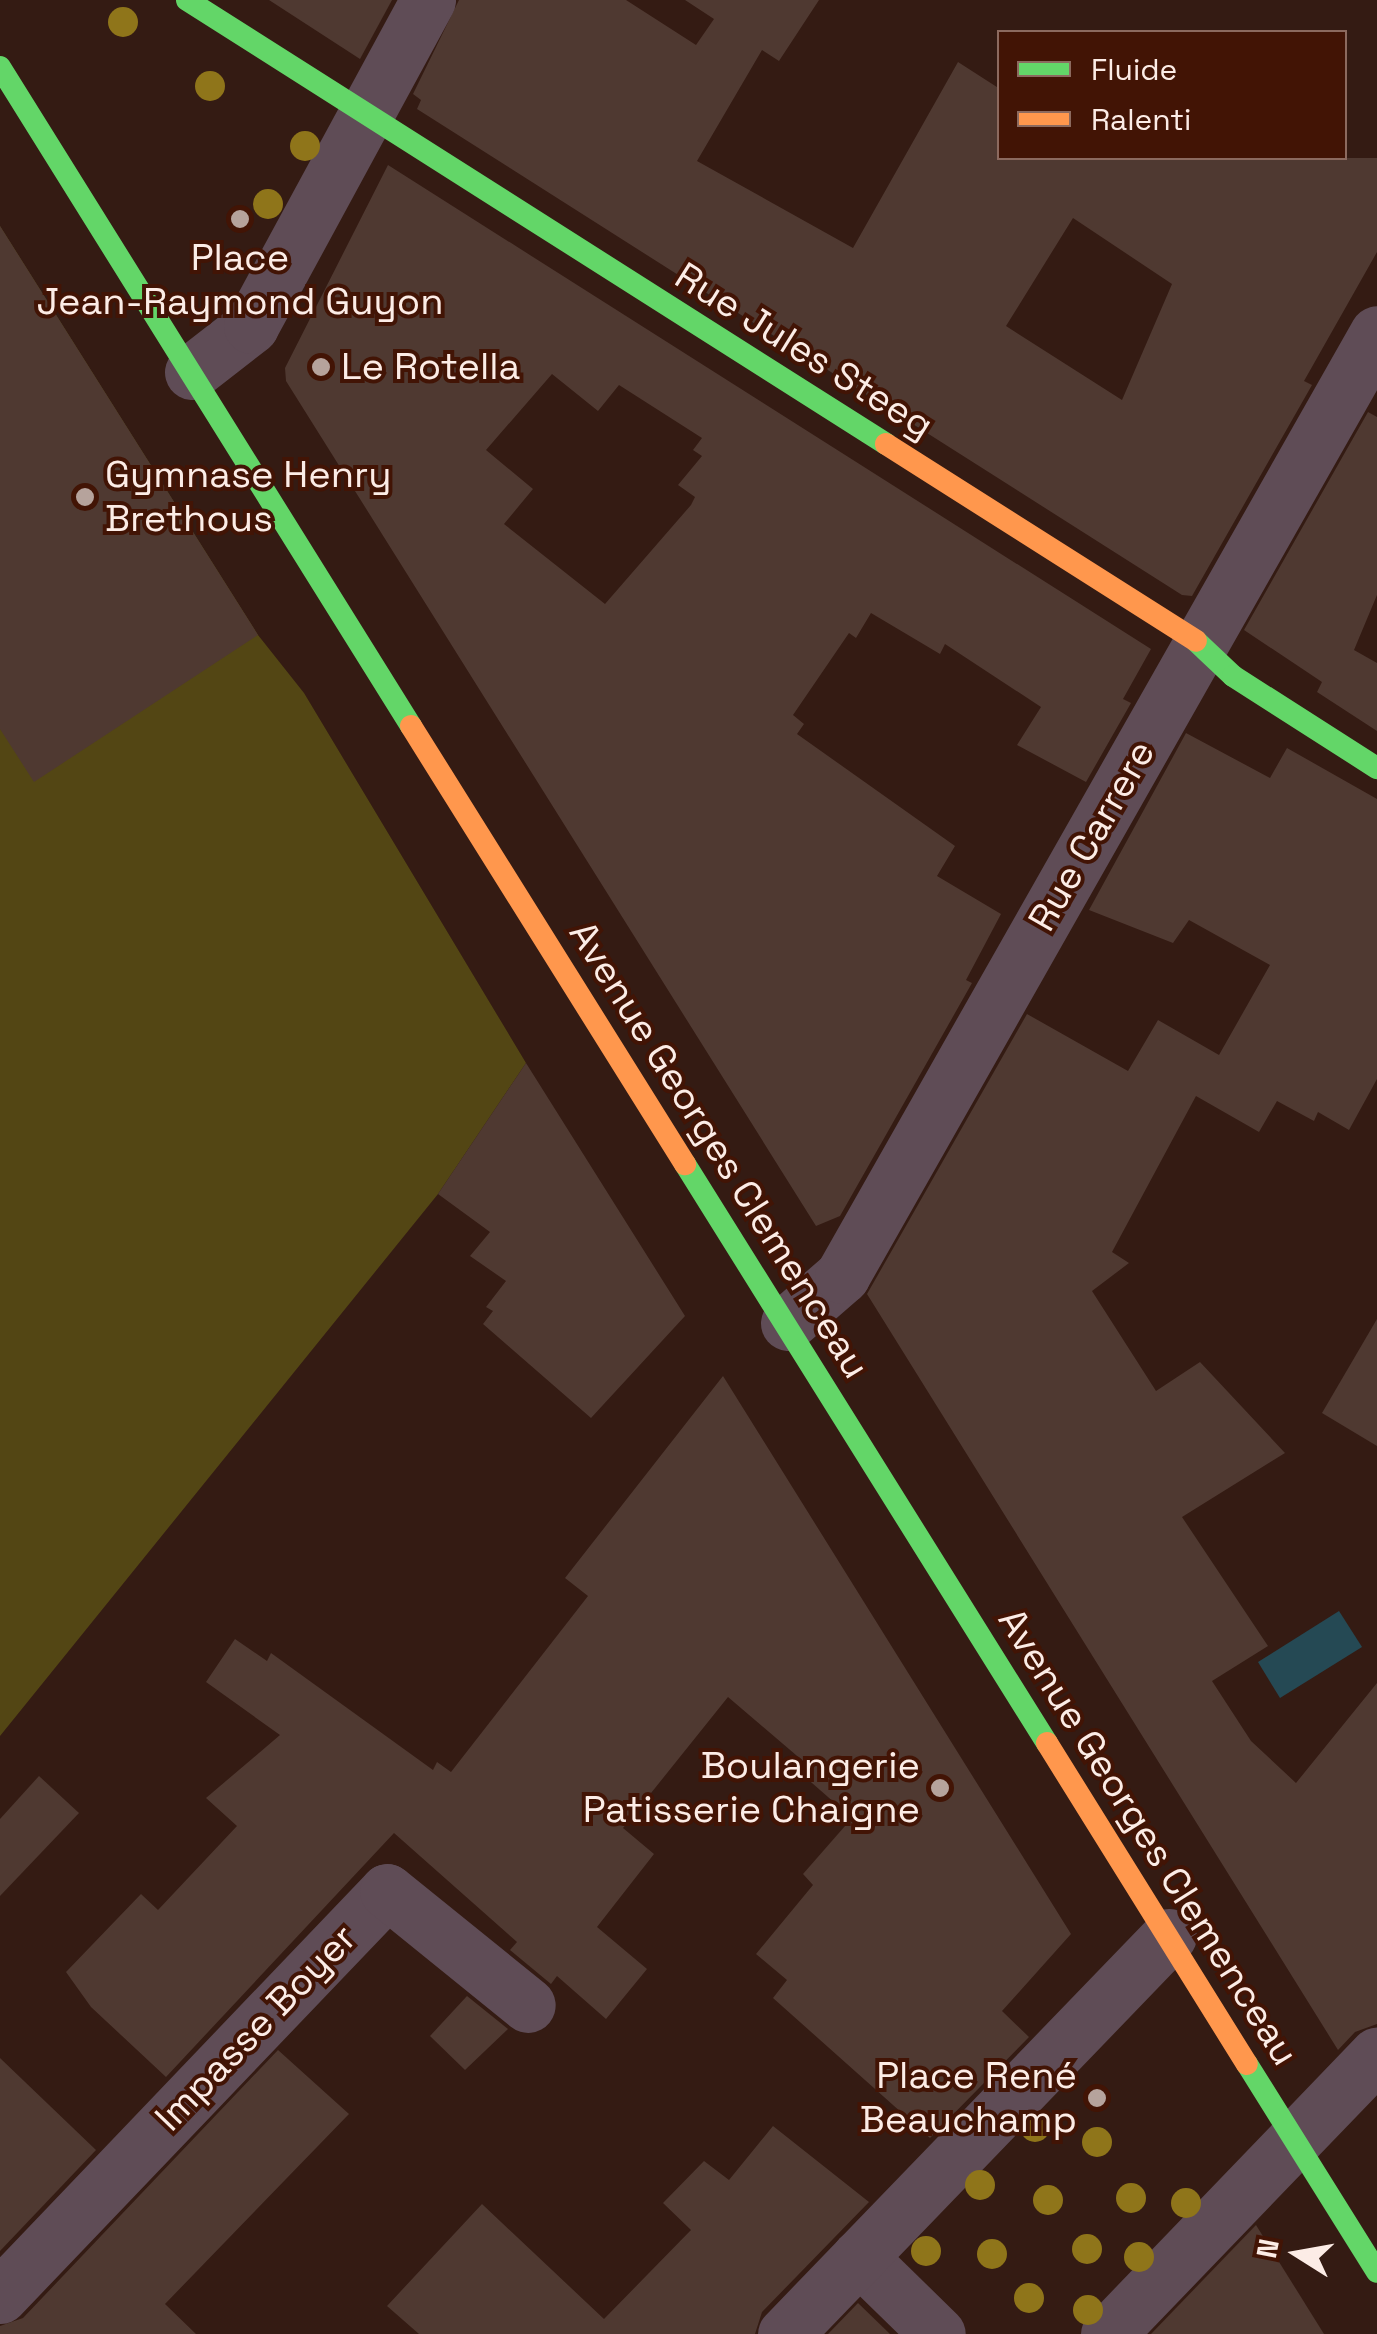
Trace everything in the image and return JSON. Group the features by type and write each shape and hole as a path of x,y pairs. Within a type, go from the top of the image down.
{"main road":[{"name":"Rue Jules Steeg","path":"188,0 368,118 1201,644 1232,676 1377,768"},
{"name":"Avenue Georges Clemenceau","path":"0,67 192,372 362,656 788,1322 1377,2272"}],"street":[{"path":"192,372 251,326 368,118 428,0"},
{"name":"Rue Carrere","path":"788,1322 842,1276 1373,349"},
{"name":"Impasse Boyer","path":"0,2296 387,1891 528,2005"},
{"path":"785,2334 1169,1936"},
{"path":"1108,2334 1377,2054"},
{"path":"859,2257 938,2334"}],"shaded area":[{"path":"0,226 258,635 304,693 526,1063 438,1194 0,1736"}],"water":[{"path":"1339,1611 1362,1647 1280,1698 1258,1662"}],"building":[{"path":"269,0 392,0 360,59"},
{"path":"459,0 626,0 696,45 714,19 685,0 819,0 779,61 762,50 697,161 853,248 958,62 997,87 997,160 1377,158 1377,252 1304,381 1312,385 1192,596 1182,595 417,109 421,100 413,94","holes":["1073,218 1172,284 1122,400 1006,326"]},
{"path":"388,165 1151,649 1123,699 1131,703 1086,782 1017,745 1041,707 945,644 940,654 871,613 856,638 849,633 793,715 804,724 797,734 955,846 937,876 1001,914 966,980 972,983 840,1216 816,1226 286,381 285,368","holes":["552,374 598,411 619,385 702,438 693,450 702,456 678,485 695,497 691,505 605,604 504,524 533,489 486,450"]},
{"name":"Gymnase Henry Brethous","path":"0,226 258,635 34,782 0,729"},
{"path":"1368,412 1377,417 1377,595 1354,650 1377,663 1377,731 1317,692 1322,682 1244,630"},
{"path":"1186,733 1270,778 1287,748 1377,799 1377,1079 1349,1130 1318,1112 1314,1121 1277,1101 1259,1132 1196,1096 1112,1252 1129,1263 1092,1291 1156,1391 1200,1362 1285,1453 1182,1517 1268,1646 1212,1681 1251,1741 1296,1783 1377,1683 1377,2024 1355,2032 1338,2050 867,1294 1027,1014 1128,1071 1158,1020 1219,1055 1270,965 1189,920 1173,943 1089,910"},
{"path":"526,1063 685,1316 591,1418 483,1324 493,1311 486,1307 506,1281 470,1256 490,1232 438,1194"},
{"path":"1377,1319 1377,1446 1322,1413"},
{"path":"723,1376 1071,1934 1002,2011 1029,2037 930,2138 773,1998 787,1980 756,1954 813,1885 803,1874 852,1818 804,1776 810,1767 728,1697 623,1828 654,1854 597,1927 647,1969 606,2019 557,1976 551,1984 510,1950 517,1942 394,1833 166,2077 91,2007 66,1972 141,1894 158,1910 237,1826 206,1798 280,1735 206,1682 235,1639 267,1661 271,1653 433,1770 437,1762 451,1772 588,1596 565,1578"},
{"path":"39,1776 79,1813 0,1896 0,1819"},
{"path":"467,1996 508,2029 465,2070 430,2036"},
{"path":"278,2050 349,2114 165,2304 196,2334 0,2334 0,2326 23,2318"},
{"path":"0,2058 96,2150 0,2251"},
{"path":"773,2126 869,2202 762,2312 755,2334 419,2334 387,2306 482,2204 604,2319 691,2230 663,2203 704,2161 729,2180"},
{"path":"1256,2225 1324,2334 1151,2334"},
{"path":"858,2303 890,2334 828,2334"}],"traffic: fast":[{"path":"187,0 886,444"},
{"path":"0,67 411,726"},
{"path":"1196,641 1233,676 1377,768"},
{"path":"685,1164 1047,1743"},
{"path":"1247,2064 1377,2272"}],"traffic: slow":[{"path":"886,444 1196,641"},
{"path":"411,726 685,1164"},
{"path":"1047,1743 1247,2064"}],"place":[{"name":"Place Jean-Raymond Guyon","path":"240,219"},
{"name":"Le Rotella","path":"321,367"},
{"name":"Gymnase Henry Brethous","path":"85,497"},
{"name":"Boulangerie Patisserie Chaigne","path":"940,1788"},
{"name":"Place René Beauchamp","path":"1097,2098"}]}
